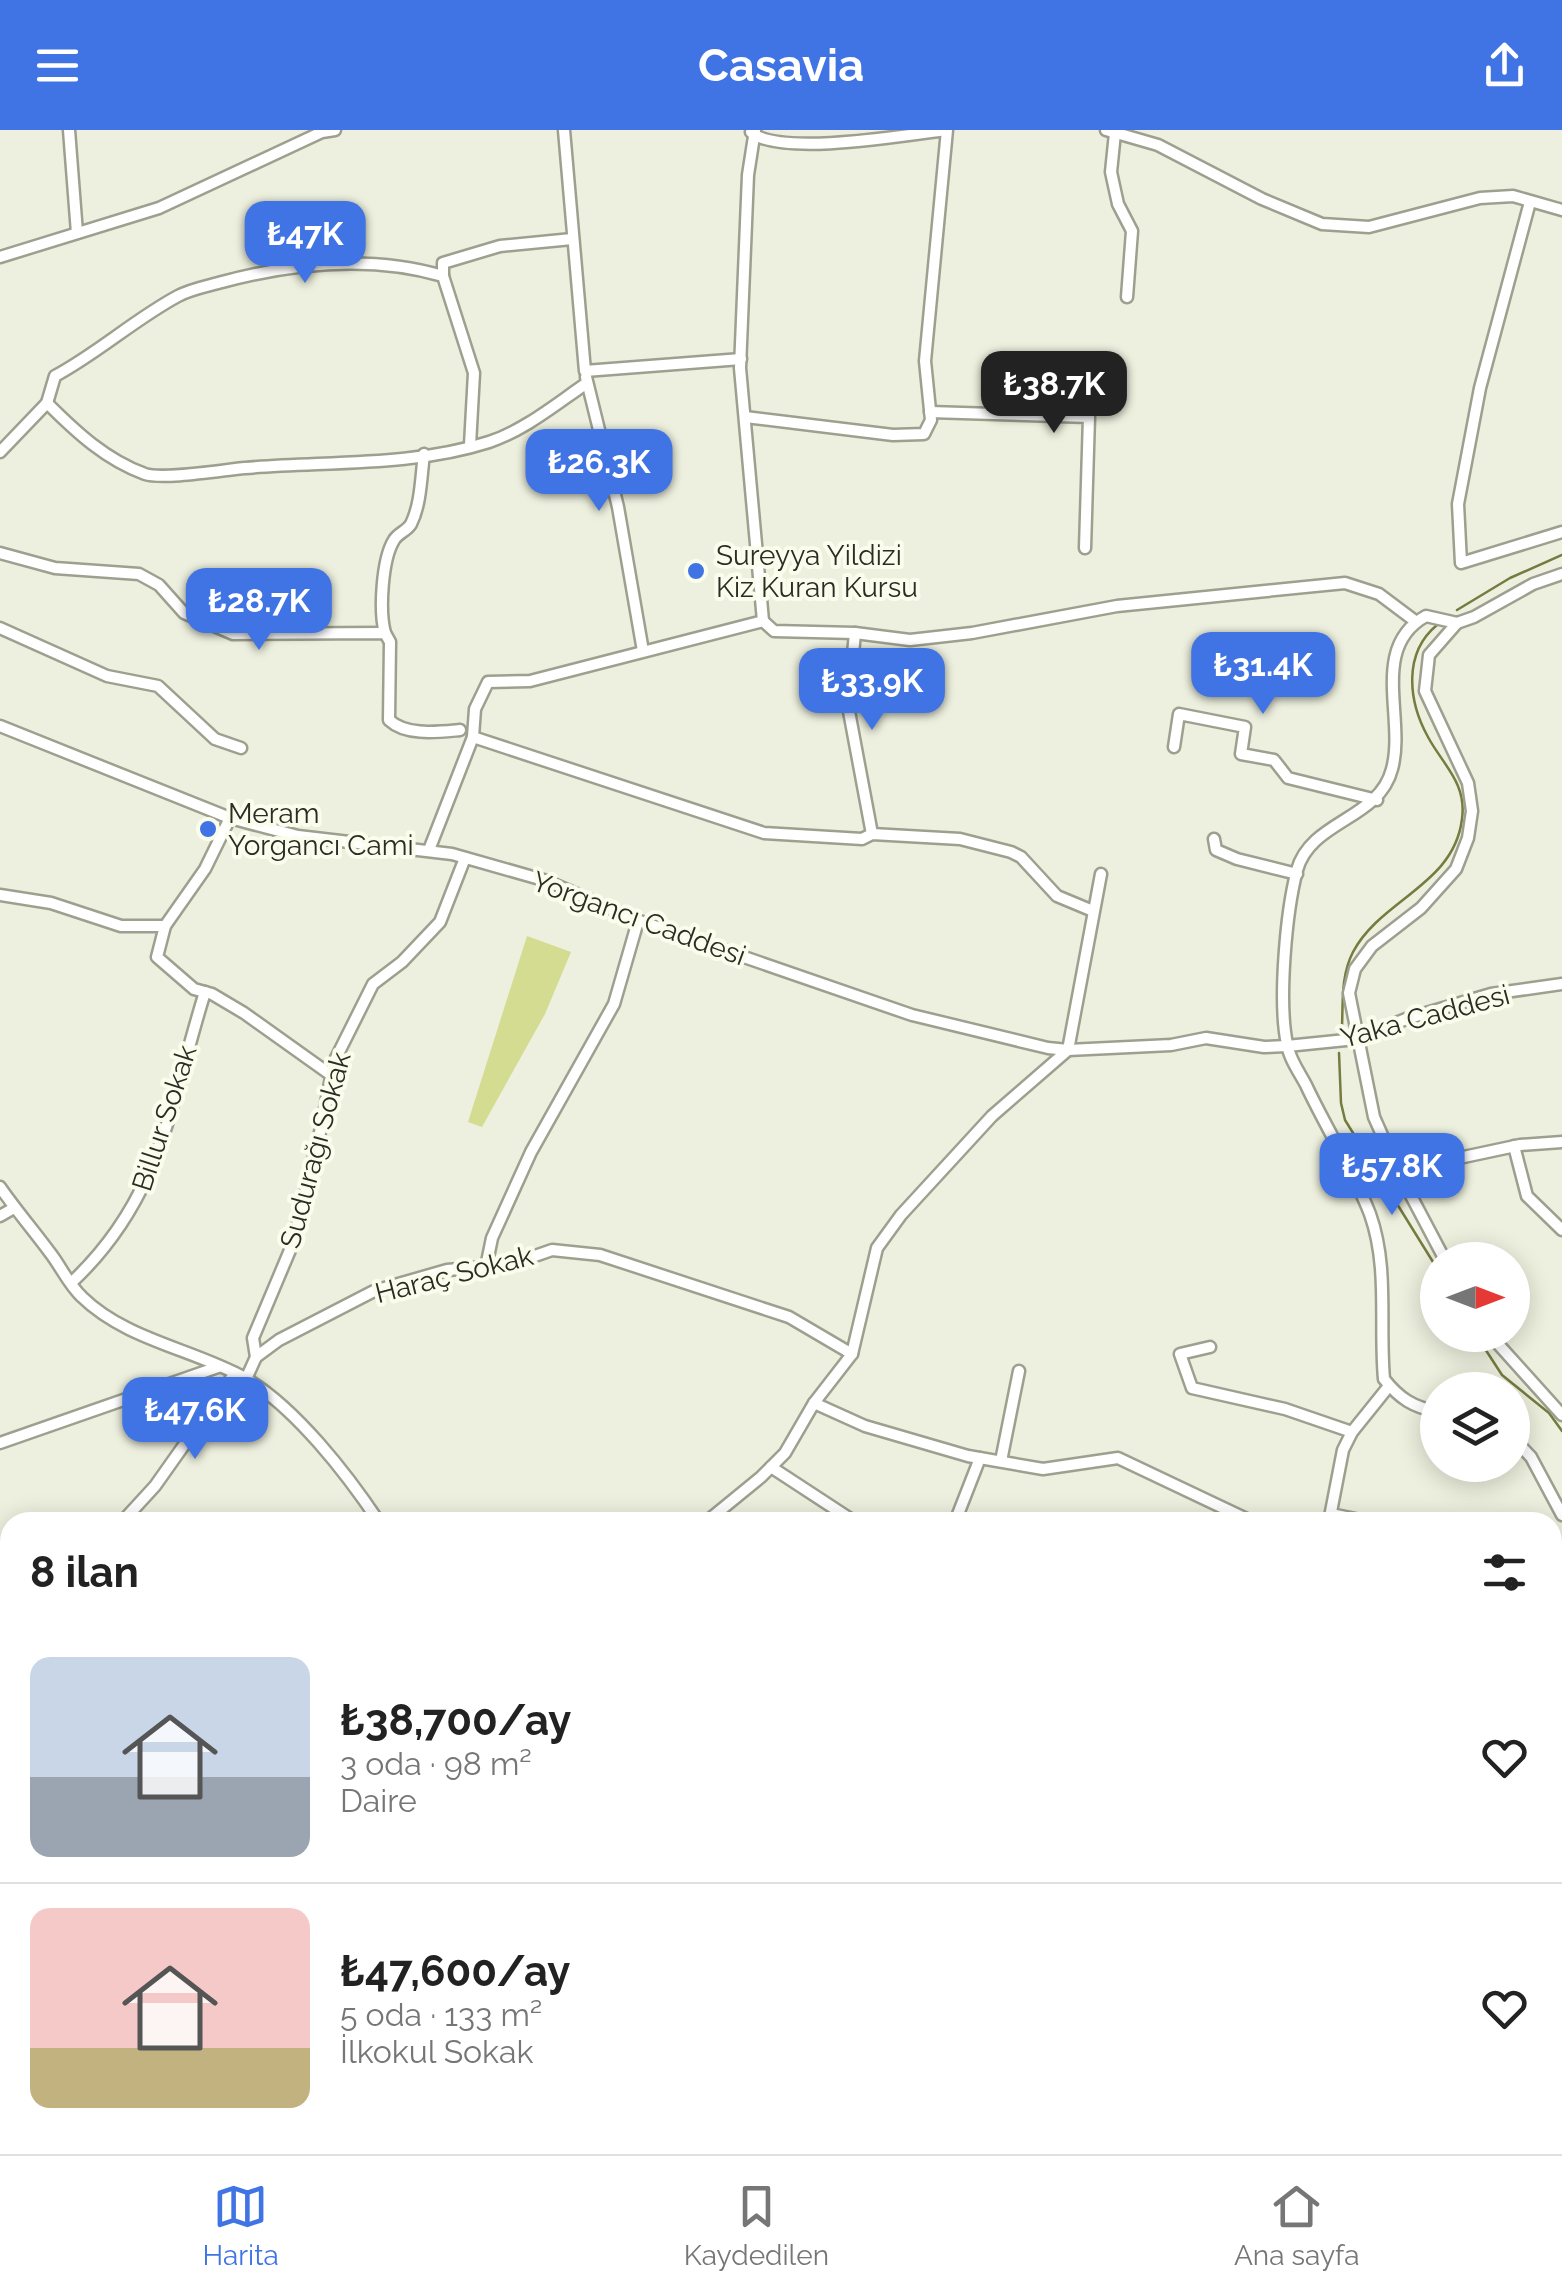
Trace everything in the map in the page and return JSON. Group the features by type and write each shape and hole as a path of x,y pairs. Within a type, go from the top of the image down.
{"street":[{"path":"69,130 77,233"},
{"path":"0,257 159,208 311,134 334,130"},
{"path":"564,130 586,377 618,507 643,651"},
{"path":"745,417 924,434 931,420 925,361 947,130 860,142 792,143 753,132 741,359 745,417 763,620 774,631 910,640 972,633 1118,606 1345,582 1379,594 1416,621"},
{"path":"1127,297 1132,231 1118,204 1111,172 1110,131 1158,145 1262,199 1322,224 1368,227 1480,198 1513,196 1562,210"},
{"path":"1530,202 1480,388 1458,504 1461,563 1562,532"},
{"path":"470,446 474,373 442,276 442,263 500,246 572,239"},
{"path":"0,452 46,403 55,376 181,294 271,269 328,264 410,266 442,276"},
{"path":"46,403 105,454 150,476 386,461 470,446 517,430 586,377 741,359"},
{"path":"930,412 1089,417 1084,548"},
{"path":"424,454 417,504 409,528 395,537 381,598 390,642 389,720 401,728 460,730"},
{"path":"0,553 55,568 139,574 159,585 184,613 234,634 385,632"},
{"path":"1420,1409 1397,1395 1384,1379 1382,1255 1369,1212 1287,1046 1283,996 1297,874 1314,840 1377,800 1389,781 1396,754 1392,687 1395,652 1416,621 1426,616 1457,622 1474,617 1533,584 1562,574"},
{"path":"429,850 473,737 475,709 488,682 530,681 763,620"},
{"path":"1435,1242 1374,1116 1350,993 1355,969 1372,946 1421,908 1456,869 1468,838 1472,811 1468,783 1425,691 1429,654 1457,622"},
{"path":"0,628 97,673 158,686 215,738 241,748"},
{"path":"855,634 848,706 872,834"},
{"path":"1174,746 1179,714 1246,727 1241,754 1274,760 1288,778 1377,800"},
{"name":"Yorgancı Caddesi","path":"0,726 230,818 298,836 429,850 465,858 546,882 638,921 912,1015 1068,1050 1170,1045 1206,1038 1264,1047 1287,1046"},
{"path":"473,737 764,833 960,839 1011,852 1021,857 1058,896 1093,911"},
{"path":"230,818 206,869 165,926 157,958 194,989 244,1012 331,1075"},
{"path":"1214,839 1216,850 1237,859 1297,874"},
{"name":"Sudurağı Sokak","path":"256,1357 253,1338 293,1242 334,1062 374,984 402,962 440,922 465,858"},
{"path":"718,1512 785,1452 814,1404 852,1354 877,1248 901,1214 992,1116 1068,1050 1101,874"},
{"path":"0,895 51,903 122,926 165,926"},
{"path":"486,1267 492,1238 531,1152 614,1004 638,921"},
{"name":"Yaka Caddesi","path":"1287,1046 1356,1039 1406,1019 1491,994 1562,984"},
{"name":"Billur Sokak","path":"71,1282 114,1238 149,1178 205,992"},
{"path":"1398,1172 1514,1146 1562,1142"},
{"path":"1514,1146 1527,1196 1562,1230"},
{"path":"0,1187 80,1296 104,1314 154,1340 241,1376 271,1396 315,1440 372,1512"},
{"path":"0,1216 14,1208"},
{"name":"Haraç Sokak","path":"256,1357 279,1340 374,1291 447,1270 509,1266 552,1250 600,1255 789,1318 852,1354"},
{"path":"1210,1347 1180,1354 1192,1388 1285,1408 1352,1432"},
{"path":"1505,1352 1562,1415"},
{"path":"131,1512 256,1357"},
{"path":"0,1442 218,1367"},
{"path":"1002,1461 1018,1370"},
{"path":"1331,1512 1343,1450 1352,1432 1390,1386"},
{"path":"814,1404 864,1426 980,1458 1043,1468 1118,1458 1232,1512"},
{"path":"1530,1455 1560,1512"},
{"path":"959,1512 980,1458"},
{"path":"772,1466 841,1512"}],"green space":[{"path":"527,936 571,952 545,1014 482,1127 468,1122"}],"waterway":[{"path":"1457,610 1510,578 1562,555"},
{"path":"1342,1027 1345,979 1353,952 1381,918 1446,860 1462,819 1461,795 1421,723 1413,693 1418,649 1437,625"},
{"path":"1339,1053 1345,1120 1421,1242"},
{"path":"1487,1352 1502,1375 1549,1413 1562,1431"}],"place":[{"name":"Sureyya Yildizi Kiz Kuran Kursu","path":"696,571"},
{"name":"Meram Yorgancı Cami","path":"208,829"}]}
